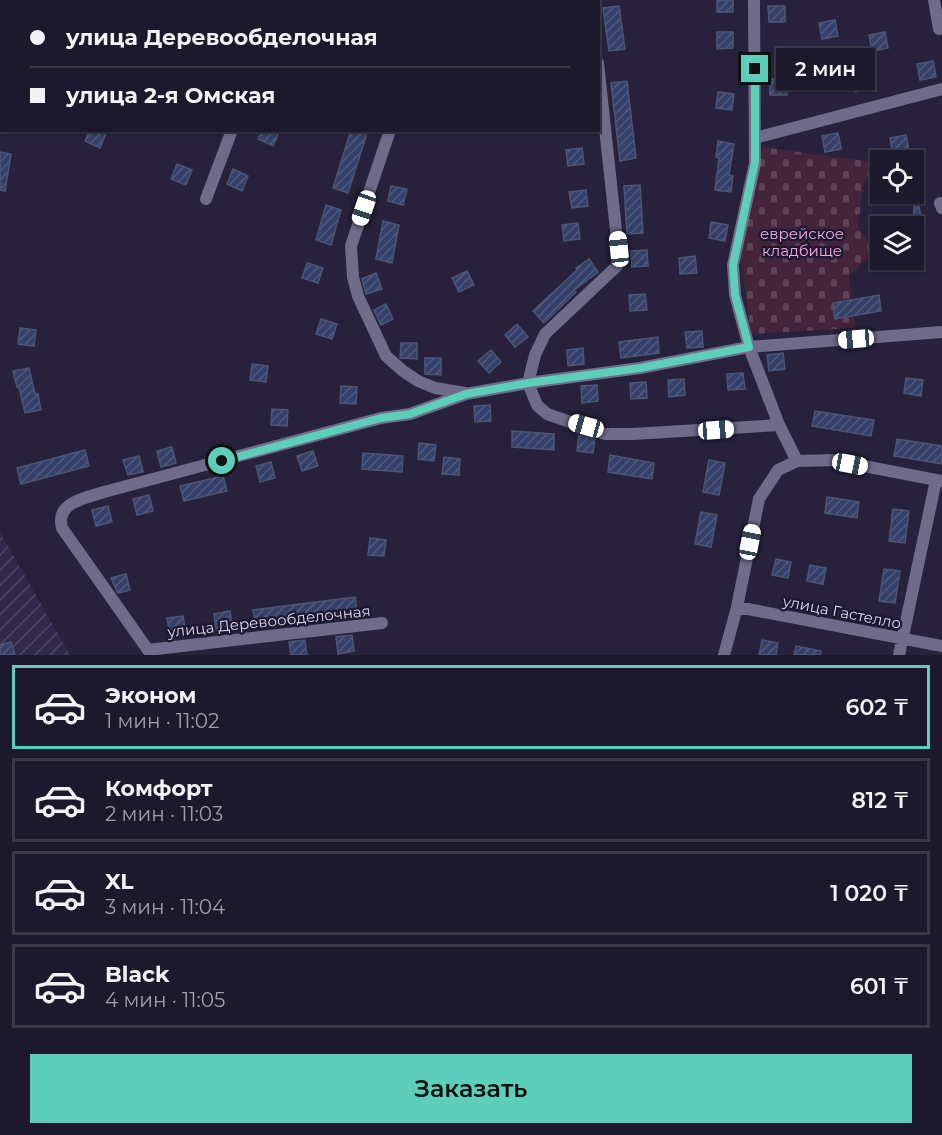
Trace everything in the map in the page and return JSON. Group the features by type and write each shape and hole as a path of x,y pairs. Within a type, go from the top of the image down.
{"street":[{"path":"754,0 755,162 733,265 735,295 749,347 779,425 797,461"},
{"path":"934,0 939,29"},
{"path":"600,82 619,258 617,266 546,334 535,355 528,383 537,405 547,414 605,434 645,434 779,425"},
{"path":"755,138 942,89"},
{"path":"206,199 231,132"},
{"path":"389,132 351,246 355,286 367,317 387,356 418,381 435,388 466,394"},
{"name":"улица Деревообделочная","path":"382,623 150,652 62,528 60,519 62,511 75,502 104,492 381,418 410,414 466,394 640,368 749,347 942,332"},
{"path":"724,655 737,607 759,499 778,470 797,461 833,460 939,481 899,655"},
{"name":"улица Гастелло","path":"737,607 942,646"}],"shaded area":[{"path":"0,532 70,655 0,655"}],"green space":[{"name":"еврейское кладбище","path":"762,147 870,162 870,170 863,187 858,227 870,245 870,255 849,276 855,325 853,328 751,334 740,254"}],"building":[{"path":"717,0 733,0 733,12 717,12"},
{"path":"619,6 625,49 609,51 603,8"},
{"path":"768,6 785,6 785,22 769,22"},
{"path":"835,20 838,36 822,39 819,23"},
{"path":"717,32 733,32 733,48 717,49"},
{"path":"885,32 888,48 872,51 869,35"},
{"path":"933,61 936,77 920,80 917,64"},
{"path":"867,73 871,89 855,92 852,76"},
{"path":"770,79 786,79 787,95 770,95"},
{"path":"627,81 636,158 620,161 611,83"},
{"path":"718,92 734,94 732,110 716,108"},
{"path":"89,132 106,133 100,148 85,141"},
{"path":"261,132 279,132 273,146 258,139"},
{"path":"350,132 367,132 348,193 333,188"},
{"path":"838,133 841,149 825,152 822,136"},
{"path":"906,135 909,150 892,150 890,138"},
{"path":"718,141 734,144 729,175 733,176 731,192 715,190 719,158 716,157"},
{"path":"582,148 584,164 568,166 566,150"},
{"path":"0,152 11,154 5,191 0,190"},
{"path":"177,164 192,170 186,185 171,179"},
{"path":"233,169 248,176 242,191 227,184"},
{"path":"640,185 643,233 627,234 624,186"},
{"path":"391,186 407,189 403,205 388,201"},
{"path":"586,190 588,206 572,208 569,192"},
{"path":"326,205 341,210 331,245 316,240"},
{"path":"914,206 919,206 921,216 914,216"},
{"path":"383,221 399,225 392,263 376,259"},
{"path":"711,222 728,225 725,241 709,238"},
{"path":"578,223 580,239 564,241 562,225"},
{"path":"647,250 648,266 632,267 631,251"},
{"path":"695,256 697,273 680,274 679,258"},
{"path":"589,259 598,272 574,290 576,292 544,323 533,311 577,270 576,268"},
{"path":"307,263 323,268 318,283 302,278"},
{"path":"467,271 474,285 459,292 452,278"},
{"path":"376,273 382,289 366,294 362,279"},
{"path":"645,294 647,310 630,311 629,295"},
{"path":"879,295 881,311 835,319 833,303"},
{"path":"386,304 393,319 381,325 374,310"},
{"path":"321,319 337,324 332,339 316,334"},
{"path":"517,324 528,337 515,347 505,335"},
{"path":"20,328 36,330 34,346 18,344"},
{"path":"702,331 703,347 687,348 685,332"},
{"path":"658,337 659,353 621,358 619,342"},
{"path":"401,343 417,343 417,359 400,358"},
{"path":"583,348 584,364 568,366 567,350"},
{"path":"491,350 501,362 489,373 478,361"},
{"path":"783,353 785,369 769,371 767,355"},
{"path":"425,358 441,358 441,375 425,374"},
{"path":"252,364 268,366 266,382 250,380"},
{"path":"29,368 41,410 25,413 13,371"},
{"path":"743,373 745,389 728,390 727,374"},
{"path":"906,378 923,380 921,396 904,393"},
{"path":"684,379 685,395 669,397 668,380"},
{"path":"646,382 647,398 631,399 630,383"},
{"path":"597,385 598,401 582,403 581,386"},
{"path":"341,386 357,387 356,404 340,403"},
{"path":"490,405 491,421 475,422 474,406"},
{"path":"272,409 288,410 287,426 271,425"},
{"path":"815,411 874,420 871,436 812,426"},
{"path":"512,431 554,434 554,450 512,447"},
{"path":"579,435 595,439 593,453 577,451"},
{"path":"897,439 942,446 942,464 894,456"},
{"path":"419,443 436,445 434,461 418,459"},
{"path":"172,447 176,463 161,467 157,451"},
{"path":"85,450 89,466 21,484 17,468"},
{"path":"313,451 318,466 302,471 297,456"},
{"path":"363,453 403,456 402,472 362,469"},
{"path":"610,455 654,463 652,479 608,472"},
{"path":"139,456 143,472 128,475 123,460"},
{"path":"444,457 460,459 459,475 442,474"},
{"path":"709,460 725,463 719,495 703,492"},
{"path":"271,462 275,478 260,482 256,466"},
{"path":"223,476 227,491 184,501 180,486"},
{"path":"149,495 153,511 137,515 133,499"},
{"path":"827,497 859,502 857,518 825,513"},
{"path":"108,506 112,522 96,526 92,510"},
{"path":"893,509 909,511 905,543 889,541"},
{"path":"701,512 717,515 711,547 695,544"},
{"path":"370,538 386,540 384,556 368,555"},
{"path":"776,559 791,562 788,578 772,575"},
{"path":"810,565 826,568 823,584 807,581"},
{"path":"884,569 900,571 895,603 879,601"},
{"path":"126,574 130,590 118,593 111,578"},
{"path":"355,597 357,613 256,626 253,610"},
{"path":"230,611 232,627 216,630 214,614"},
{"path":"183,616 186,632 170,634 167,618"},
{"path":"352,635 354,651 338,654 336,637"},
{"path":"305,640 307,655 291,655 289,642"},
{"path":"762,640 778,643 776,655 759,655"},
{"path":"11,642 15,655 0,655 0,645"},
{"path":"796,646 821,651 820,655 794,655"}],"route":[{"path":"222,461 381,418 410,414 466,394 640,368 749,347 735,295 733,265 755,162 755,69"}]}
